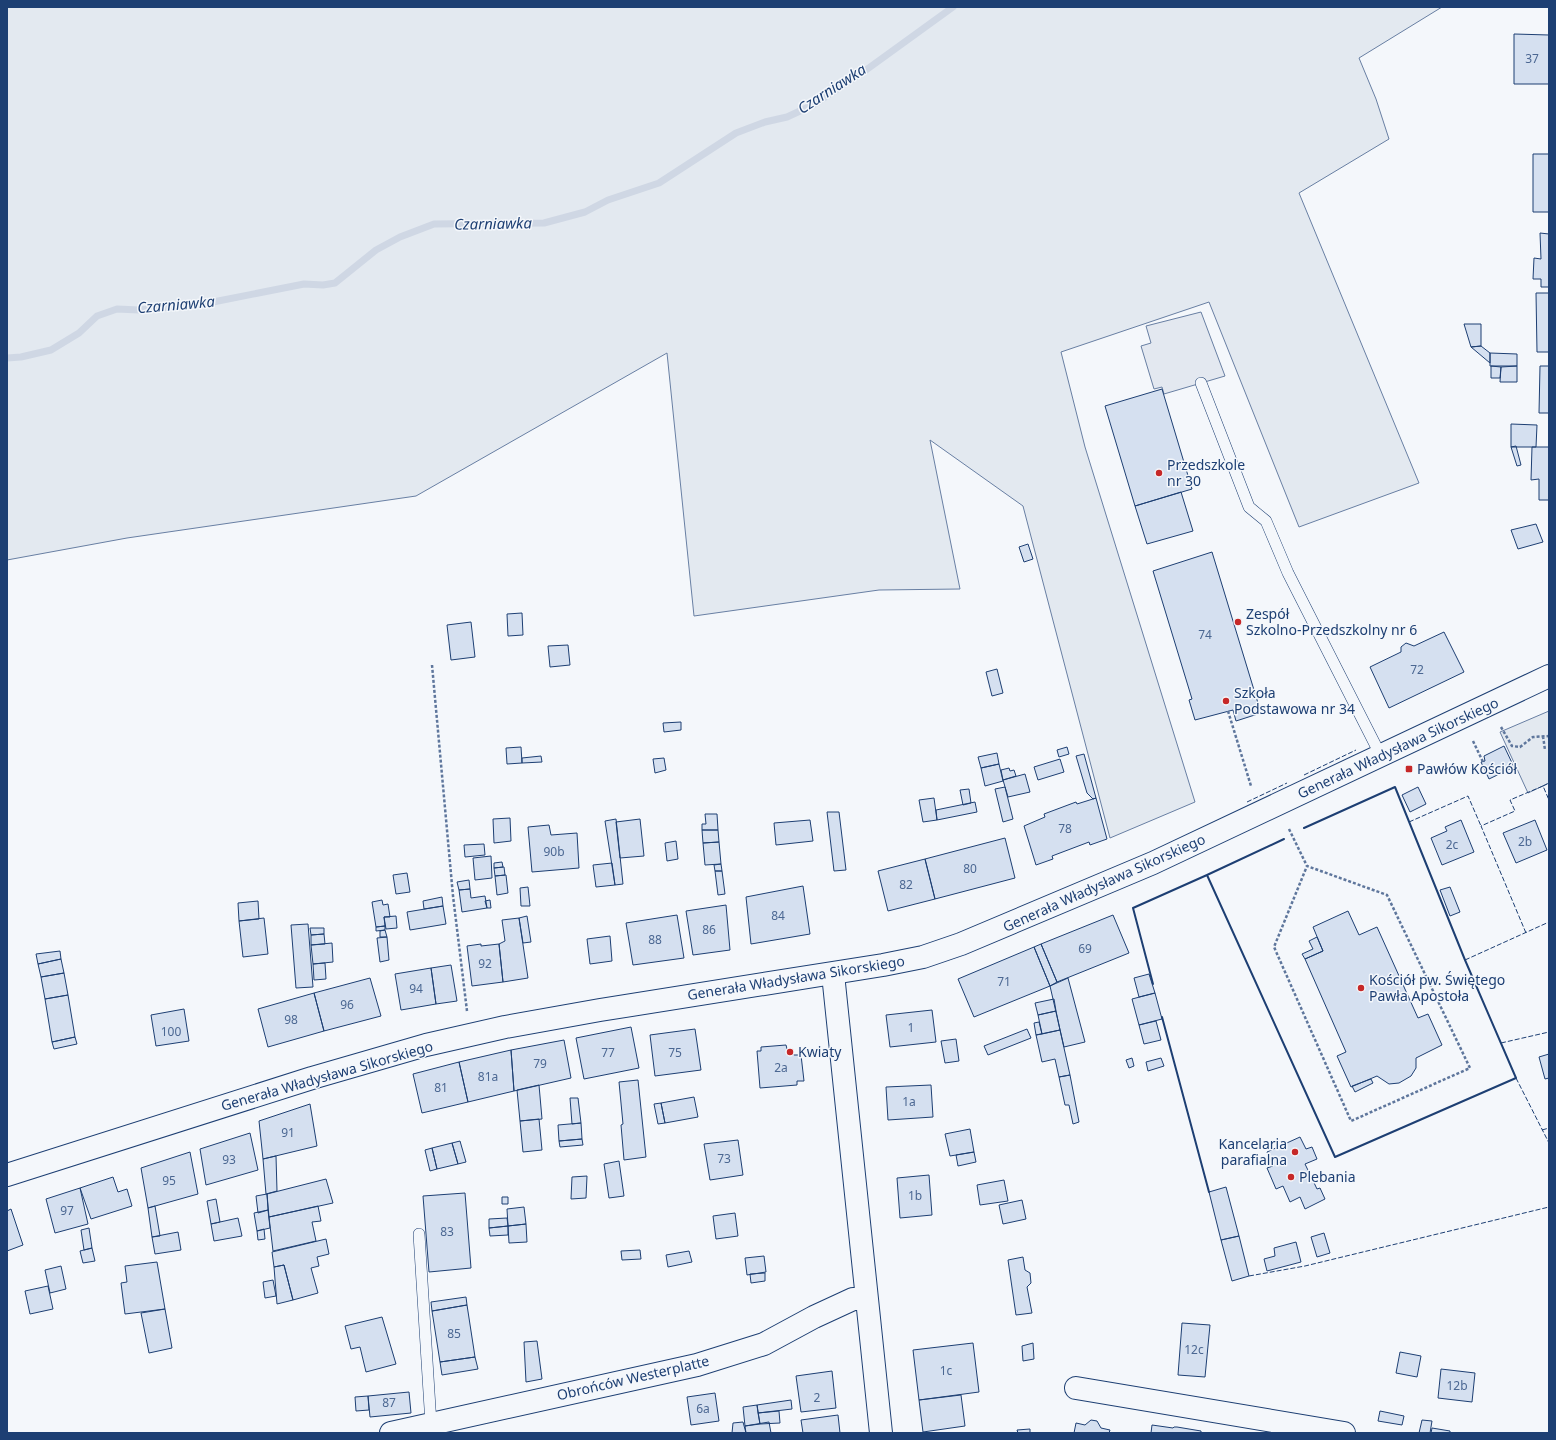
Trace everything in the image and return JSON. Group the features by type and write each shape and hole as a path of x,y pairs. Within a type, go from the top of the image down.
{"street":[{"name":"Generała Władysława Sikorskiego","path":"7,1175 358,1063 471,1035 600,1010 833,974 923,956 961,944 1153,862 1549,676"},
{"path":"833,974 866,1299 882,1433"},
{"name":"Obrońców Westerplatte","path":"391,1433 424,1428 697,1364 764,1344 814,1316 853,1299 866,1299"},
{"path":"1076,1388 1344,1433"}],"lane":[{"path":"1201,383 1249,507 1266,521 1288,573 1381,756"},
{"path":"419,1234 424,1428"}],"path":[{"path":"432,665 453,896 471,1035"},
{"path":"1228,711 1251,786"},
{"path":"1501,727 1512,746 1520,747 1533,738 1549,736"},
{"path":"1543,736 1545,750"},
{"path":"1473,741 1483,762"},
{"path":"1288,829 1307,866 1387,895 1470,1068 1351,1121 1274,947 1307,866"}],"shaded area":[{"path":"7,7 1442,7 1359,58 1376,99 1389,139 1299,193 1419,483 1299,527 1209,302 1061,352 1085,447 1195,802 1110,838 1023,506 930,440 960,589 879,590 694,616 667,353 416,496 127,538 7,560"},
{"path":"1201,312 1225,376 1164,394 1162,387 1154,389 1141,346 1151,343 1146,326"},
{"path":"1549,711 1549,783 1528,793 1500,732"}],"building":[{"path":"1514,34 1549,35 1549,84 1514,84"},
{"path":"1533,154 1549,154 1549,212 1533,212"},
{"path":"1540,233 1549,234 1549,287 1541,287 1541,279 1533,279 1534,258 1541,259"},
{"path":"1536,293 1549,293 1549,352 1537,352"},
{"path":"1464,324 1481,324 1481,346 1471,347"},
{"path":"1481,346 1490,353 1490,363 1471,347"},
{"path":"1490,353 1517,354 1517,366 1490,366"},
{"path":"1491,366 1501,367 1500,378 1491,378"},
{"path":"1517,366 1517,382 1500,382 1501,367"},
{"path":"1540,366 1549,366 1549,413 1539,413"},
{"path":"1162,389 1192,489 1135,506 1105,406"},
{"path":"1511,424 1537,425 1536,447 1511,447"},
{"path":"1516,446 1521,465 1517,466 1511,447"},
{"path":"1532,447 1549,447 1549,500 1539,500 1539,479 1531,480"},
{"path":"1181,492 1193,531 1147,544 1135,506"},
{"path":"1536,524 1543,542 1518,549 1511,530"},
{"path":"1028,544 1033,559 1024,562 1019,547"},
{"path":"1212,552 1261,713 1236,721 1233,710 1195,720 1189,700 1192,699 1153,571"},
{"path":"522,613 523,635 508,636 507,614"},
{"path":"471,622 475,657 451,660 447,625"},
{"path":"1444,632 1464,672 1389,708 1370,667 1401,652 1401,647 1406,643 1414,646"},
{"path":"568,645 570,665 550,667 548,646"},
{"path":"997,669 1003,693 992,696 986,672"},
{"path":"681,722 681,730 664,732 663,723"},
{"path":"1504,746 1514,767 1489,779 1481,762 1485,761 1484,756"},
{"path":"521,747 522,763 507,764 506,748"},
{"path":"1067,747 1069,754 1059,757 1057,750"},
{"path":"997,753 999,764 981,768 978,757"},
{"path":"1084,754 1096,798 1093,799 1087,793 1076,756"},
{"path":"541,756 542,762 522,763 522,758"},
{"path":"664,758 666,770 655,773 653,759"},
{"path":"1060,759 1064,772 1038,780 1034,767"},
{"path":"999,764 1003,781 985,786 981,768"},
{"path":"1009,768 1010,771 1014,770 1016,776 1003,780 1001,770"},
{"path":"1025,774 1030,792 1008,797 1003,780"},
{"path":"1005,787 1013,819 1003,822 995,789"},
{"path":"1418,787 1426,804 1410,812 1402,795"},
{"path":"969,789 971,803 963,805 960,790"},
{"path":"934,798 937,820 923,822 919,800"},
{"path":"1096,798 1107,839 1090,845 1089,842 1052,856 1053,859 1036,865 1024,826 1045,817 1044,814 1076,802 1077,804"},
{"path":"975,802 977,812 937,820 936,810"},
{"path":"827,812 839,812 846,870 834,871"},
{"path":"705,814 717,814 718,830 702,830 702,824 706,824"},
{"path":"510,818 511,841 494,843 493,819"},
{"path":"616,819 623,884 615,885 605,821"},
{"path":"640,819 644,856 620,858 616,822"},
{"path":"810,820 813,841 776,845 774,823"},
{"path":"1461,820 1474,852 1442,865 1431,838 1447,831 1445,827"},
{"path":"1535,820 1547,850 1516,863 1503,833"},
{"path":"549,825 551,835 577,833 579,868 532,872 528,827"},
{"path":"702,830 718,830 719,842 703,843"},
{"path":"1005,838 1015,878 935,899 925,859"},
{"path":"676,841 678,859 667,861 665,843"},
{"path":"719,842 721,864 705,865 703,843"},
{"path":"484,844 485,855 465,857 464,845"},
{"path":"491,856 492,878 475,880 473,858"},
{"path":"925,859 935,899 888,911 878,871"},
{"path":"502,862 503,867 494,868 494,863"},
{"path":"612,863 615,885 596,887 593,865"},
{"path":"721,864 722,871 715,871 714,865"},
{"path":"504,867 505,875 495,876 494,868"},
{"path":"715,871 722,871 725,894 718,895"},
{"path":"407,873 410,892 396,894 393,875"},
{"path":"506,875 508,893 497,895 495,876"},
{"path":"469,880 470,889 459,890 457,882"},
{"path":"803,886 810,934 751,944 746,897"},
{"path":"528,887 530,906 521,906 520,888"},
{"path":"1450,887 1460,912 1450,916 1440,890"},
{"path":"470,889 471,898 485,896 487,908 462,912 459,890"},
{"path":"442,897 443,906 424,909 423,901"},
{"path":"382,900 383,905 388,904 390,917 384,917 385,926 376,927 372,902"},
{"path":"490,900 491,908 487,908 485,901"},
{"path":"258,901 259,919 239,921 238,903"},
{"path":"726,905 730,950 693,955 686,911"},
{"path":"443,906 446,924 410,930 407,912"},
{"name":"Kościół pw. Świętego Pawła Apostoła","path":"1348,911 1359,935 1377,927 1418,1018 1428,1014 1442,1045 1416,1058 1416,1068 1411,1076 1399,1083 1389,1084 1377,1076 1351,1087 1337,1056 1346,1052 1305,959 1323,951 1313,927"},
{"path":"677,915 684,958 633,965 626,923"},
{"path":"1113,915 1129,953 1057,982 1041,944"},
{"path":"396,916 397,928 386,929 384,917"},
{"path":"527,916 531,942 523,943 519,918"},
{"path":"264,918 268,954 243,957 239,921"},
{"path":"519,918 528,978 503,982 499,944 505,941 502,920"},
{"path":"308,924 313,987 296,988 291,925"},
{"path":"385,926 385,930 376,931 376,927"},
{"path":"310,928 324,928 324,934 311,935"},
{"path":"385,930 387,937 380,937 380,931"},
{"path":"324,934 325,944 311,945 311,935"},
{"path":"610,936 612,961 590,964 587,939"},
{"path":"387,937 389,960 380,962 377,938"},
{"path":"1317,937 1323,951 1305,959 1302,954 1313,949 1309,941"},
{"path":"332,943 333,962 313,964 311,945"},
{"path":"481,944 481,946 499,944 503,982 472,986 467,946"},
{"path":"1041,944 1057,982 1050,986 1034,947"},
{"path":"1034,947 1050,986 974,1017 958,979"},
{"path":"60,951 61,959 38,964 36,954"},
{"path":"61,959 64,973 41,977 38,964"},
{"path":"325,963 326,979 314,980 313,964"},
{"path":"451,965 457,1001 436,1004 431,968"},
{"path":"431,968 436,1004 401,1010 395,974"},
{"path":"64,973 68,995 45,999 41,977"},
{"path":"1149,974 1155,993 1139,997 1134,978"},
{"path":"370,978 381,1016 324,1031 314,993"},
{"path":"1068,978 1085,1042 1064,1047 1050,986"},
{"path":"314,993 324,1031 268,1047 258,1009"},
{"path":"1155,993 1162,1019 1139,1025 1132,999"},
{"path":"68,995 75,1037 52,1042 45,999"},
{"path":"1054,999 1056,1011 1038,1015 1035,1003"},
{"path":"184,1009 189,1041 156,1046 151,1015"},
{"path":"932,1010 936,1042 890,1047 886,1015"},
{"path":"1056,1011 1060,1030 1042,1034 1038,1015"},
{"path":"1156,1021 1161,1040 1144,1044 1139,1025"},
{"path":"1039,1022 1042,1034 1036,1035 1034,1023"},
{"path":"631,1027 639,1068 584,1079 576,1038"},
{"path":"695,1029 701,1070 655,1076 650,1035"},
{"path":"1027,1029 1031,1038 988,1055 984,1046"},
{"path":"1060,1030 1070,1075 1059,1077 1055,1059 1042,1062 1036,1035"},
{"path":"75,1037 77,1044 54,1049 52,1042"},
{"path":"956,1039 959,1061 945,1063 941,1041"},
{"path":"564,1040 571,1078 514,1091 511,1050"},
{"path":"786,1045 787,1049 794,1055 801,1055 804,1081 797,1081 797,1085 760,1088 757,1051 761,1051 761,1047"},
{"path":"511,1050 514,1091 468,1102 459,1062"},
{"path":"1549,1054 1549,1078 1545,1079 1539,1057"},
{"path":"1132,1058 1134,1066 1129,1068 1126,1060"},
{"path":"1161,1058 1164,1066 1148,1071 1146,1062"},
{"path":"459,1062 468,1102 422,1113 413,1074"},
{"path":"1070,1075 1079,1122 1073,1124 1069,1105 1065,1105 1059,1077"},
{"path":"1371,1079 1373,1083 1355,1092 1352,1086"},
{"path":"638,1080 646,1157 624,1160 621,1125 623,1124 619,1082"},
{"path":"539,1085 542,1119 520,1121 517,1090"},
{"path":"931,1085 933,1117 888,1120 886,1087"},
{"path":"694,1097 698,1117 665,1123 661,1103"},
{"path":"570,1098 578,1098 581,1123 572,1124"},
{"path":"661,1103 665,1123 658,1124 654,1104"},
{"path":"310,1104 317,1146 263,1159 259,1121"},
{"path":"539,1119 542,1150 523,1152 520,1121"},
{"path":"581,1123 582,1139 559,1141 558,1125"},
{"path":"970,1129 974,1152 950,1156 945,1134"},
{"path":"250,1133 258,1170 206,1185 200,1149"},
{"name":"Plebania","path":"1300,1137 1306,1149 1312,1147 1317,1159 1305,1164 1317,1189 1320,1188 1325,1199 1305,1209 1300,1197 1290,1202 1283,1186 1276,1189 1267,1168 1273,1166 1267,1152"},
{"path":"582,1139 583,1145 560,1147 559,1141"},
{"path":"738,1140 743,1175 710,1180 704,1144"},
{"path":"460,1141 466,1162 458,1164 452,1143"},
{"path":"452,1143 458,1164 437,1169 432,1148"},
{"path":"432,1148 437,1169 430,1171 425,1150"},
{"path":"190,1152 198,1194 148,1208 141,1168"},
{"path":"974,1152 976,1162 958,1166 956,1155"},
{"path":"276,1156 277,1191 266,1194 263,1159"},
{"path":"619,1161 624,1196 609,1198 604,1164"},
{"path":"929,1175 932,1215 900,1218 897,1178"},
{"path":"587,1176 586,1198 571,1199 572,1177"},
{"path":"113,1177 118,1192 127,1189 132,1206 91,1219 80,1188"},
{"path":"326,1179 333,1203 269,1217 267,1194"},
{"path":"1004,1180 1008,1201 980,1205 977,1185"},
{"path":"1226,1187 1239,1236 1221,1240 1209,1192"},
{"path":"80,1188 88,1224 55,1233 46,1199"},
{"path":"465,1193 471,1268 429,1272 423,1196"},
{"path":"267,1194 268,1210 258,1213 256,1196"},
{"path":"502,1197 508,1197 508,1204 502,1204"},
{"path":"216,1199 220,1222 211,1224 207,1201"},
{"path":"1022,1200 1026,1219 1003,1224 999,1205"},
{"path":"155,1206 160,1236 152,1237 148,1208"},
{"path":"318,1206 321,1221 312,1222 316,1241 273,1251 269,1217"},
{"path":"524,1207 526,1224 508,1226 507,1209"},
{"path":"11,1209 23,1245 7,1251 7,1211"},
{"path":"268,1210 270,1228 257,1231 254,1213"},
{"path":"735,1213 738,1236 716,1239 713,1216"},
{"path":"238,1218 242,1236 214,1241 211,1224"},
{"path":"507,1218 508,1226 489,1228 489,1219"},
{"path":"526,1224 527,1242 509,1243 508,1226"},
{"path":"508,1226 508,1235 490,1236 489,1228"},
{"path":"89,1228 92,1248 84,1250 81,1230"},
{"path":"264,1229 265,1239 258,1240 257,1231"},
{"path":"178,1232 181,1250 155,1254 152,1237"},
{"path":"1324,1233 1330,1253 1317,1257 1311,1237"},
{"path":"1239,1236 1249,1276 1232,1281 1221,1240"},
{"path":"326,1239 329,1254 317,1257 319,1266 311,1268 318,1293 293,1300 284,1265 274,1267 272,1252"},
{"path":"1296,1242 1301,1262 1267,1271 1264,1259 1275,1256 1274,1248"},
{"path":"92,1248 95,1261 83,1263 80,1251"},
{"path":"640,1250 641,1259 622,1260 621,1251"},
{"path":"689,1251 692,1262 668,1267 666,1255"},
{"path":"764,1256 766,1272 747,1275 745,1258"},
{"path":"1023,1257 1025,1270 1030,1273 1031,1283 1027,1287 1032,1313 1016,1315 1008,1260"},
{"path":"157,1262 165,1309 125,1314 121,1283 127,1282 125,1266"},
{"path":"284,1265 293,1300 277,1304 274,1267"},
{"path":"61,1266 66,1289 50,1293 45,1270"},
{"path":"765,1273 765,1281 751,1283 750,1274"},
{"path":"273,1280 276,1296 265,1298 263,1282"},
{"path":"48,1286 53,1309 30,1314 25,1291"},
{"path":"466,1297 467,1305 432,1311 431,1302"},
{"path":"467,1305 475,1357 440,1362 432,1311"},
{"path":"165,1309 172,1348 149,1353 141,1313"},
{"path":"382,1317 396,1364 366,1372 360,1347 351,1349 345,1326"},
{"path":"1182,1323 1210,1325 1205,1377 1178,1375"},
{"path":"537,1341 542,1379 526,1382 524,1342"},
{"path":"973,1343 979,1392 919,1400 913,1350"},
{"path":"1033,1343 1034,1359 1023,1361 1022,1346"},
{"path":"1400,1352 1421,1356 1417,1377 1396,1373"},
{"path":"475,1357 478,1369 442,1375 440,1362"},
{"path":"1441,1369 1475,1373 1472,1402 1438,1398"},
{"path":"832,1371 836,1408 801,1412 796,1376"},
{"path":"409,1392 411,1413 370,1417 368,1396"},
{"path":"715,1393 719,1421 691,1425 687,1397"},
{"path":"961,1395 965,1426 923,1432 919,1400"},
{"path":"368,1396 369,1410 356,1411 355,1397"},
{"path":"791,1400 792,1409 758,1413 757,1405"},
{"path":"757,1405 760,1424 745,1426 743,1407"},
{"path":"779,1411 780,1423 760,1424 758,1413"},
{"path":"1380,1411 1404,1416 1402,1425 1378,1421"},
{"path":"838,1415 840,1433 803,1433 801,1420"},
{"path":"1091,1420 1097,1421 1101,1428 1110,1430 1109,1433 1074,1433 1076,1423 1085,1425"},
{"path":"1422,1420 1432,1421 1430,1433 1419,1433"},
{"path":"743,1422 746,1433 732,1433 733,1423"},
{"path":"769,1422 771,1433 746,1433 745,1426"},
{"path":"1152,1425 1173,1428 1177,1427 1201,1431 1201,1433 1151,1433"},
{"path":"1432,1428 1450,1431 1450,1433 1431,1433"},
{"path":"1030,1429 1030,1433 1018,1433 1017,1430"}],"waterway":[{"name":"Czarniawka","path":"7,358 21,357 51,350 79,333 97,316 117,309 139,310 203,304 304,284 323,285 335,283 376,250 400,237 434,224 544,223 585,212 608,200 659,183 736,133 765,122 787,117 813,105 866,70 953,7"}],"fence":[{"path":"1304,775 1356,750"},
{"path":"1247,802 1287,783"},
{"path":"1543,786 1549,783"},
{"path":"1526,933 1481,826 1515,811 1510,800 1543,786 1549,800"},
{"path":"1409,822 1468,796 1481,826"},
{"path":"1465,960 1549,922"},
{"path":"1501,1043 1549,1032"},
{"path":"1516,1078 1549,1143"},
{"path":"1542,1130 1549,1128"},
{"path":"1249,1276 1305,1266 1549,1207"}],"wall":[{"path":"1284,839 1207,875 1335,1157 1516,1078 1465,960 1395,787 1304,828"},
{"path":"1153,984 1133,908 1207,875"},
{"path":"1162,1017 1209,1192"}],"place":[{"name":"Przedszkole nr 30","path":"1159,473"},
{"name":"Zespół Szkolno-Przedszkolny nr 6","path":"1238,622"},
{"name":"Szkoła Podstawowa nr 34","path":"1226,701"},
{"name":"Pawłów Kościół","path":"1409,769"},
{"name":"Kościół pw. Świętego Pawła Apostoła","path":"1361,988"},
{"name":"Kwiaty","path":"790,1052"},
{"name":"Kancelaria parafialna","path":"1295,1152"},
{"name":"Plebania","path":"1291,1177"}]}
